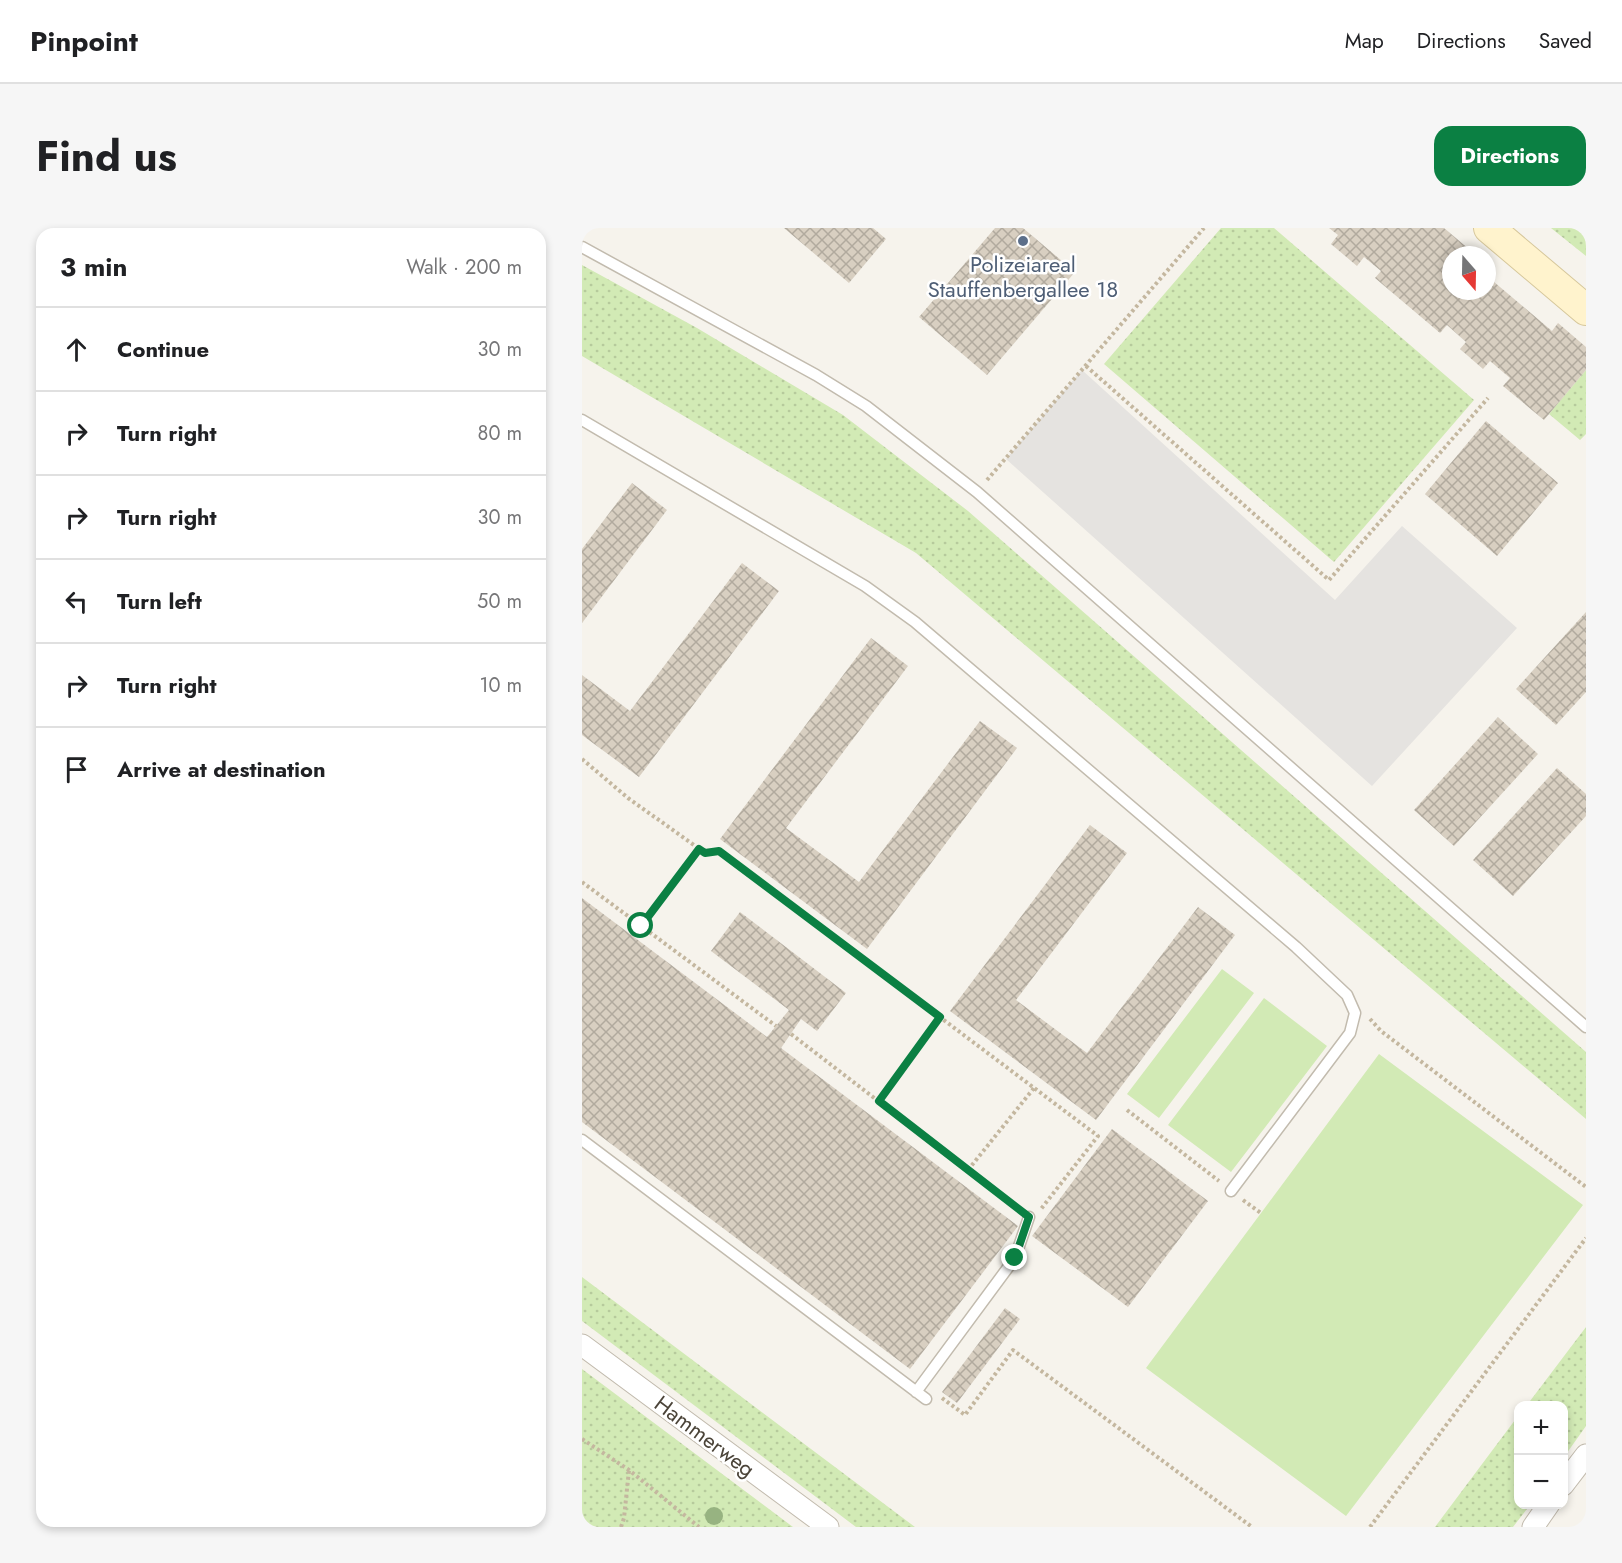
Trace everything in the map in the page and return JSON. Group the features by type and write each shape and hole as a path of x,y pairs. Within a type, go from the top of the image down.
{"main road":[{"path":"1489,228 1586,309"}],"street":[{"name":"Hammerweg","path":"582,1345 828,1527"},
{"path":"1568,1478 1586,1455"},
{"path":"1533,1527 1546,1509"}],"lane":[{"path":"582,247 836,387 866,406 977,492 1586,1027"},
{"path":"582,420 865,586 915,622 1296,946 1347,995 1355,1013 1350,1033 1231,1191"},
{"path":"582,1140 919,1387 926,1400"},
{"path":"919,1387 1015,1258 1029,1217"}],"path":[{"path":"977,492 1204,228"},
{"path":"1086,366 1329,580 1488,398"},
{"path":"582,759 628,798 699,849 705,853 719,851 1098,1136 1033,1220 791,1034"},
{"path":"641,926 699,849"},
{"path":"582,882 776,1026"},
{"path":"1355,1013 1372,1020 1381,1031 1586,1186"},
{"path":"879,1101 940,1017"},
{"path":"968,1170 1034,1088"},
{"path":"1126,1110 1261,1213"},
{"path":"1370,1527 1586,1238"},
{"path":"919,1387 965,1415 1013,1350 1252,1527"},
{"path":"582,1438 629,1470 699,1527"},
{"path":"621,1527 629,1470"}],"green space":[{"path":"1221,228 1274,228 1474,400 1334,562 1104,364"},
{"path":"1551,228 1586,228 1586,256"},
{"path":"582,265 697,328 843,415 968,511 1586,1052 1586,1119 916,553 582,356"},
{"path":"1586,370 1586,434 1580,440 1549,414"},
{"path":"1222,969 1254,993 1159,1118 1127,1094"},
{"path":"1264,998 1327,1046 1231,1172 1168,1125"},
{"path":"1379,1054 1583,1205 1346,1516 1146,1368"},
{"path":"582,1277 915,1527 856,1527 582,1321"},
{"path":"1586,1327 1586,1426 1568,1451 1568,1401 1530,1401"},
{"path":"582,1369 793,1527 582,1527"},
{"path":"1514,1421 1514,1509 1527,1509 1513,1527 1435,1527"}],"shaded area":[{"path":"1082,370 1335,600 1402,526 1517,628 1372,786 1006,459"}],"building":[{"path":"784,228 873,228 886,239 849,283"},
{"path":"995,228 1023,228 1075,272 987,375 919,317"},
{"path":"1329,228 1444,228 1465,246 1442,246 1442,300 1496,300 1496,284 1552,331 1558,323 1586,347 1586,370 1544,420 1503,386 1510,378 1490,361 1483,369 1460,349 1466,342 1447,325 1440,333 1375,278 1381,271 1364,257 1357,266 1331,244 1338,235"},
{"path":"1486,421 1558,483 1497,556 1425,494"},
{"path":"632,483 667,510 582,623 582,549"},
{"path":"742,563 779,591 639,777 582,735 582,675 630,711"},
{"path":"1586,612 1586,692 1556,725 1516,689"},
{"path":"871,638 908,666 786,828 859,882 980,721 1017,748 867,949 720,839"},
{"path":"1498,717 1538,754 1454,846 1414,810"},
{"path":"1557,768 1586,794 1586,816 1513,896 1473,860"},
{"path":"1090,825 1127,853 1016,1000 1087,1053 1198,907 1235,935 1096,1120 950,1011"},
{"path":"582,898 767,1037 789,1010 711,951 740,912 846,993 817,1031 801,1019 781,1048 1018,1226 910,1369 582,1122"},
{"path":"1112,1129 1208,1201 1128,1307 1032,1236"},
{"path":"1005,1308 1020,1319 957,1403 942,1392"}],"place":[{"name":"Polizeiareal Stauffenbergallee 18","path":"1023,241"}],"route":[{"path":"641,926 699,849 705,853 719,851 940,1017 879,1101 1029,1217 1015,1258"}]}
